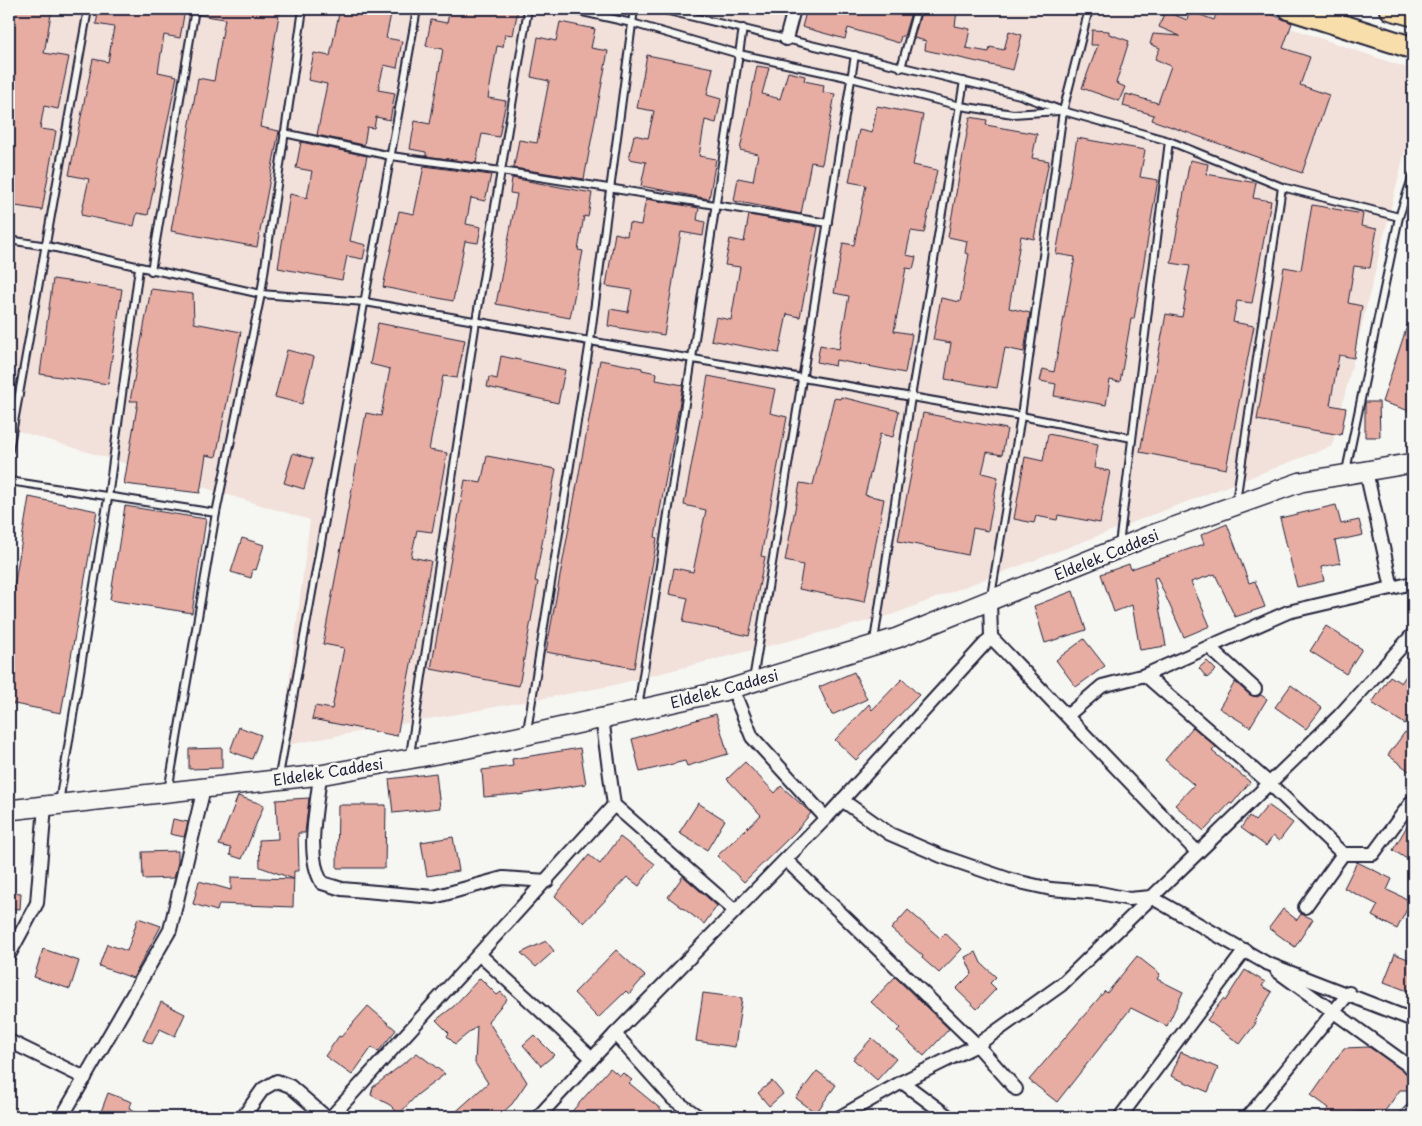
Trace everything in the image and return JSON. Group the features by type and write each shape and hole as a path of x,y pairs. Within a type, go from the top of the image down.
{"main road":[{"path":"1290,9 1413,48"},
{"path":"1391,9 1413,15"}],"street":[{"path":"786,39 794,9"},
{"name":"Eldelek Caddesi","path":"9,810 320,775 526,735 723,690 897,638 1118,549 1301,482 1413,463"},
{"path":"1366,471 1392,588"},
{"path":"1068,715 1102,686 1145,675 1288,612 1413,583"},
{"path":"990,600 991,636 1197,852"},
{"path":"840,1117 902,1082 977,1045 1061,985 1339,716 1413,634"},
{"path":"538,1117 734,910 826,818 991,636"},
{"path":"1209,647 1255,689"},
{"path":"1145,675 1269,783 1343,854 1373,854 1413,800"},
{"path":"737,700 752,737 826,818"},
{"path":"602,718 614,805 734,910"},
{"path":"320,775 313,853 316,873 322,883 342,889 434,897 503,878 547,881"},
{"path":"62,1117 170,930 204,788"},
{"path":"842,800 890,834 941,856 1011,880 1051,889 1100,893 1128,899 1151,897 1266,963 1413,1069"},
{"path":"9,955 37,903 52,805"},
{"path":"331,1117 480,955 614,805"},
{"path":"1304,907 1343,854"},
{"path":"786,860 977,1045 1016,1089"},
{"path":"1120,1117 1245,950"},
{"path":"480,955 592,1058"},
{"path":"1266,963 1413,1020"},
{"path":"1248,1117 1349,994"},
{"path":"615,1034 672,1099 700,1117"},
{"path":"9,1041 85,1078"},
{"path":"243,1117 263,1088 277,1081 290,1086 326,1117"},
{"path":"902,1082 949,1117"},
{"path":"1410,1117 1413,1114"}],"lane":[{"path":"9,450 88,9"},
{"path":"151,271 195,9"},
{"path":"168,792 216,514 261,294 303,9"},
{"path":"279,780 417,9"},
{"path":"410,757 476,321 528,9"},
{"path":"569,9 632,23 739,54 851,78 960,106 1013,114 1063,111"},
{"path":"526,735 590,341 634,9"},
{"path":"660,9 1020,95 1063,111 1169,141 1282,186 1399,217"},
{"path":"901,68 917,9"},
{"path":"990,600 1021,416 1063,111 1090,9"},
{"path":"638,710 743,28"},
{"path":"752,682 855,55"},
{"path":"873,645 911,397 964,81"},
{"path":"284,133 391,156 501,171 828,223"},
{"path":"1118,549 1169,141"},
{"path":"1345,475 1399,217 1413,175"},
{"path":"1236,506 1282,186"},
{"path":"9,240 47,246 151,271 261,294 365,302 1021,416 1132,438"},
{"path":"52,805 108,498 138,268"},
{"path":"9,481 216,514"}],"shaded area":[{"path":"9,9 1235,9 1413,70 1413,118 1332,446 891,615 610,686 281,746 310,520 9,428"}],"building":[{"path":"9,9 52,9 44,53 69,57 58,109 44,106 40,129 56,131 42,210 9,205"},
{"path":"99,9 185,9 180,38 164,35 158,72 177,76 148,215 137,213 134,226 81,215 89,179 69,175 93,59 108,62 114,27 96,24"},
{"path":"200,9 280,9 260,127 279,131 257,247 171,231 198,78 214,81 225,19 199,15"},
{"path":"340,9 392,9 386,38 402,41 397,68 384,65 378,90 395,93 390,120 376,117 374,128 367,127 364,145 317,135 327,84 308,80 314,53 330,56"},
{"path":"450,9 518,9 513,35 505,34 503,47 497,46 488,98 506,101 499,137 482,134 476,163 426,156 426,152 410,149 415,121 430,124 443,49 426,46 431,20 447,23"},
{"path":"807,9 912,9 904,36 901,36 899,43 848,28 845,39 802,27"},
{"path":"922,9 957,11 955,26 970,29 966,48 989,52 990,47 1004,50 1009,31 1022,35 1013,70 925,50 926,41 914,38"},
{"path":"1218,9 1259,9 1292,23 1283,48 1310,57 1300,85 1329,95 1302,173 1152,120 1154,115 1123,106 1126,94 1158,103 1171,66 1155,59 1160,48 1150,44 1153,34 1180,36 1159,27 1165,11 1187,20 1190,11 1214,20"},
{"path":"560,22 595,29 591,48 608,51 584,179 514,168 519,140 537,143 549,81 531,77 538,37 556,41"},
{"path":"1092,30 1109,31 1109,34 1129,41 1116,83 1125,87 1119,101 1082,88 1098,45 1091,45"},
{"path":"647,55 713,68 707,95 721,99 716,123 705,120 699,156 716,159 709,199 641,186 646,162 629,159 634,135 648,138 654,111 637,108"},
{"path":"757,66 769,68 762,94 780,99 788,72 805,76 804,81 824,85 823,92 835,94 822,164 811,162 801,214 734,201 738,178 753,181 758,154 740,150"},
{"path":"877,106 923,115 913,165 937,170 924,233 911,231 906,255 916,257 913,269 906,268 894,331 912,334 905,373 836,360 835,366 817,362 820,345 839,349 849,296 834,293 843,243 854,245 866,185 849,182 859,130 872,133"},
{"path":"970,117 987,120 986,125 1037,134 1032,158 1049,161 1034,239 1021,236 1009,308 1030,313 1024,352 1005,348 997,388 945,379 951,343 933,340 941,298 960,302 969,254 965,253 967,241 948,237"},
{"path":"1077,138 1145,150 1140,177 1158,180 1134,319 1131,319 1120,382 1110,380 1106,405 1054,396 1056,384 1040,381 1043,369 1054,372 1075,257 1056,254"},
{"path":"301,142 367,156 350,241 366,245 363,259 347,256 342,280 278,268 290,194 307,198 312,171 296,168"},
{"path":"1190,160 1208,164 1206,174 1256,183 1253,198 1271,201 1252,303 1237,301 1233,322 1254,326 1226,469 1140,452 1166,314 1182,317 1187,291 1185,291 1190,266 1171,263"},
{"path":"424,166 491,175 485,201 471,198 466,224 481,227 478,243 465,241 453,301 383,287 399,211 414,214"},
{"path":"512,178 592,193 588,217 584,216 578,250 583,251 570,318 496,304 517,194 510,193"},
{"path":"646,199 699,208 697,220 705,222 703,236 681,232 664,335 608,326 610,309 628,312 632,290 606,286 615,233 627,236 629,223 641,225"},
{"path":"1312,205 1363,214 1361,226 1377,229 1370,268 1354,266 1348,303 1362,306 1354,358 1339,355 1330,405 1346,408 1341,435 1257,420 1284,267 1301,270"},
{"path":"749,215 818,227 800,317 787,314 779,353 711,340 716,317 731,320 740,267 725,265 730,239 744,242"},
{"path":"53,279 122,289 108,384 40,374"},
{"path":"151,289 193,294 194,323 241,332 216,457 206,455 200,493 124,484 138,401 130,401"},
{"path":"1411,314 1413,314 1413,412 1382,402"},
{"path":"378,323 465,340 457,378 443,376 429,450 447,453 432,532 417,530 411,557 431,561 397,736 312,719 315,706 332,709 344,648 323,644 366,413 381,416 390,369 370,364"},
{"path":"287,350 314,357 302,404 275,397"},
{"path":"501,356 565,370 558,403 487,387 489,377 497,379"},
{"path":"600,360 642,368 642,370 657,373 656,380 683,385 655,537 657,538 634,668 546,652"},
{"path":"708,376 775,389 770,413 787,417 761,556 765,557 749,636 683,622 688,598 669,594 674,568 693,572 706,510 684,505"},
{"path":"841,397 899,411 893,437 880,434 865,495 884,499 865,602 799,589 803,565 785,561 800,483 813,485 834,398 840,399"},
{"path":"1365,402 1379,402 1380,437 1365,437"},
{"path":"923,413 1007,429 1002,455 987,452 982,473 998,477 988,531 973,528 968,555 898,541"},
{"path":"1048,434 1098,444 1094,468 1110,471 1100,523 1058,515 1057,520 1036,516 1034,523 1014,519 1025,457 1043,461"},
{"path":"293,453 313,459 304,489 284,483"},
{"path":"487,456 556,469 535,581 538,582 519,686 431,669 465,480 481,483"},
{"path":"29,497 97,511 61,713 9,703 9,618"},
{"path":"1336,505 1341,524 1359,520 1363,535 1335,541 1340,563 1321,567 1324,581 1297,587 1280,518"},
{"path":"125,506 206,519 192,613 110,600"},
{"path":"1227,524 1249,583 1255,581 1265,607 1235,617 1215,574 1191,582 1210,626 1184,637 1157,577 1154,578 1166,646 1140,650 1132,605 1114,612 1101,574 1129,564 1131,569 1204,544 1201,535"},
{"path":"242,538 264,545 256,570 253,569 251,578 231,572"},
{"path":"1073,591 1086,630 1045,643 1034,606"},
{"path":"1326,626 1362,649 1346,674 1310,651"},
{"path":"1084,639 1105,666 1076,687 1056,660"},
{"path":"1207,661 1216,670 1207,678 1199,668"},
{"path":"1413,666 1413,710 1405,724 1372,703 1390,676 1401,683"},
{"path":"854,672 867,699 832,715 819,687"},
{"path":"902,679 919,695 856,760 835,740 869,704 872,710"},
{"path":"1235,682 1250,695 1257,697 1261,695 1267,699 1250,727 1219,708"},
{"path":"1291,685 1322,708 1306,729 1275,707"},
{"path":"716,714 728,754 687,766 685,761 640,772 632,739"},
{"path":"239,727 261,735 252,759 230,751"},
{"path":"1193,727 1216,747 1212,751 1250,782 1232,804 1230,803 1204,831 1175,805 1194,785 1165,760"},
{"path":"1405,732 1413,738 1413,774 1388,755"},
{"path":"222,748 222,768 189,769 189,749"},
{"path":"580,748 586,784 518,795 484,797 482,770 513,766 512,759"},
{"path":"745,762 775,793 781,786 811,813 797,830 744,882 717,856 761,815 727,779"},
{"path":"436,773 440,808 393,813 389,779"},
{"path":"238,796 264,805 242,859 230,855 231,848 219,845"},
{"path":"309,798 305,833 298,833 299,871 294,871 294,879 260,867 259,840 278,839 276,800"},
{"path":"698,803 725,820 707,850 679,833"},
{"path":"338,805 386,805 385,868 337,868"},
{"path":"1268,805 1293,823 1279,841 1273,836 1266,846 1241,828 1249,816 1255,821"},
{"path":"1413,816 1413,863 1393,850"},
{"path":"173,819 188,822 184,837 170,834"},
{"path":"453,837 459,871 427,876 421,842"},
{"path":"620,837 655,864 639,886 627,877 584,923 555,896 589,855 600,864"},
{"path":"178,851 178,862 174,878 143,879 142,852"},
{"path":"1357,862 1392,879 1387,890 1411,901 1397,929 1372,916 1378,905 1344,888"},
{"path":"683,876 717,906 704,924 668,897"},
{"path":"231,877 294,879 293,907 219,904 217,911 193,904 199,881 231,890"},
{"path":"9,892 21,893 20,909 9,908"},
{"path":"1283,909 1297,920 1301,914 1313,919 1295,947 1269,928"},
{"path":"908,910 940,938 945,933 962,949 939,973 922,958 923,956 891,929"},
{"path":"138,918 161,926 133,978 99,966 107,944 127,951"},
{"path":"546,941 554,951 536,967 521,953"},
{"path":"43,949 79,961 70,989 34,977"},
{"path":"616,950 645,976 629,994 626,991 598,1018 574,993"},
{"path":"976,952 981,963 996,977 990,983 996,989 977,1009 956,989 972,973 965,957"},
{"path":"1395,954 1413,961 1413,993 1384,982"},
{"path":"1137,956 1160,974 1157,979 1183,992 1167,1026 1131,1008 1057,1102 1029,1080 1105,991 1107,993"},
{"path":"1245,970 1265,982 1262,986 1272,992 1254,1022 1256,1023 1240,1044 1207,1020 1223,999 1225,1001"},
{"path":"895,977 949,1029 924,1056 897,1031 900,1028 871,1002"},
{"path":"480,978 497,995 501,992 507,999 488,1021 527,1082 512,1104 498,1117 450,1117 488,1083 475,1063 477,1026 455,1044 447,1036 449,1033 436,1020 453,1007"},
{"path":"703,993 742,998 735,1047 696,1041"},
{"path":"161,1002 185,1014 175,1036 160,1029 152,1044 143,1040"},
{"path":"368,1006 396,1030 378,1052 372,1047 352,1075 325,1056 339,1036 341,1037"},
{"path":"534,1035 554,1055 541,1066 523,1045"},
{"path":"872,1038 896,1059 877,1080 853,1059"},
{"path":"1369,1047 1413,1077 1413,1084 1409,1090 1400,1090 1385,1111 1354,1112 1354,1117 1323,1117 1329,1108 1311,1095 1344,1048"},
{"path":"1181,1052 1218,1068 1208,1092 1171,1076"},
{"path":"417,1053 445,1074 417,1095 399,1114 390,1105 371,1095 373,1087"},
{"path":"610,1068 620,1076 623,1073 632,1080 629,1083 662,1110 656,1117 567,1117"},
{"path":"817,1071 836,1085 816,1113 796,1098"},
{"path":"772,1081 783,1094 769,1106 758,1093"},
{"path":"108,1093 132,1102 129,1108 149,1117 99,1117"}]}
